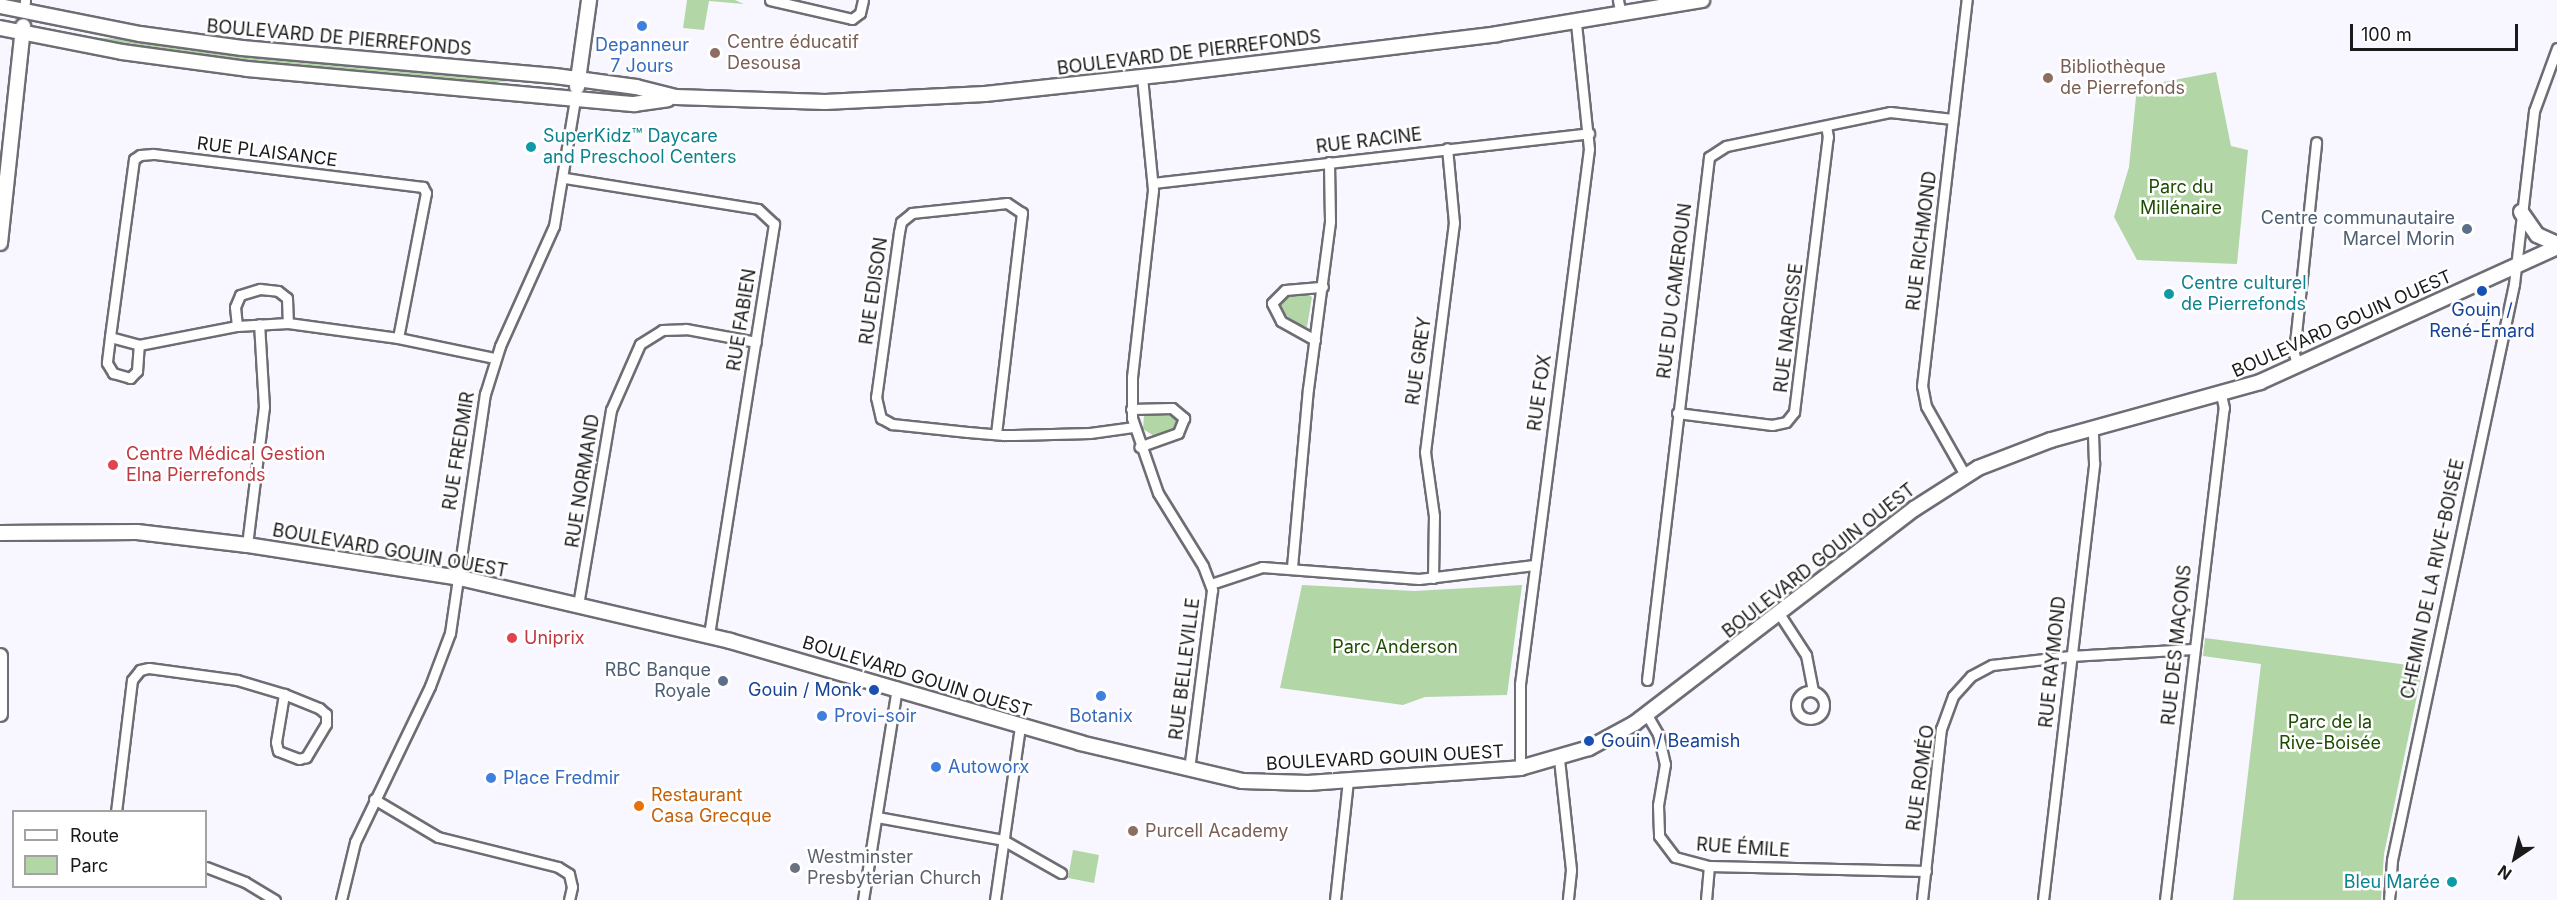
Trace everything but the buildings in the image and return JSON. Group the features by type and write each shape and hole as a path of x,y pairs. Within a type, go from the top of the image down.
{"street":[{"name":"RUE FREDMIR","path":"341,900 355,842 439,666 452,625 480,424 495,358 543,257 565,178 589,0"},
{"path":"770,0 852,19 860,13 863,0"},
{"path":"1618,0 1621,15"},
{"name":"BOULEVARD DE PIERREFONDS","path":"0,28 228,67 575,99 634,104 676,97 805,102 916,99 1142,77 1576,23 1702,0"},
{"name":"RUE RICHMOND","path":"1965,475 1926,406 1922,386 1967,0"},
{"name":"BOULEVARD DE PIERREFONDS","path":"0,6 24,6 196,42 578,80 636,87 676,97"},
{"path":"0,243 24,6"},
{"name":"RUE FOX","path":"1520,768 1518,702 1589,133 1576,23"},
{"name":"CHEMIN DE LA RIVE-BOISÉE","path":"2390,900 2392,860 2516,267 2536,104 2557,48"},
{"name":"RUE BELLEVILLE","path":"1142,77 1153,183 1131,409 1133,428 1163,503 1211,584 1189,770"},
{"name":"RUE DU CAMEROUN","path":"1647,680 1709,158 1721,147 1890,112 1953,119"},
{"name":"RUE NARCISSE","path":"1677,413 1772,424 1786,422 1794,412 1828,137 1826,126"},
{"name":"RUE RACINE","path":"1153,183 1589,133"},
{"path":"2297,366 2294,353 2316,142"},
{"name":"RUE GREY","path":"1432,578 1434,516 1425,452 1455,217 1447,148"},
{"name":"RUE PLAISANCE","path":"139,345 137,371 130,378 113,373 107,363 130,172 134,159 145,154 423,187 426,193 398,338"},
{"path":"1292,567 1331,206 1329,162"},
{"name":"RUE FABIEN","path":"565,178 758,209 774,224 709,636"},
{"name":"RUE EDISON","path":"996,434 1022,213 1007,203 912,213 901,222 899,231 876,411 892,424 996,434 1071,435 1133,428"},
{"path":"2522,212 2534,232 2557,246"},
{"name":"BOULEVARD GOUIN OUEST","path":"0,533 110,531 247,545 460,578 709,636 897,687 1020,726 1189,770 1259,783 1348,781 1520,768 1559,759 1596,746 1647,715 1780,615 1914,509 1965,475 2024,449 2221,395 2297,366 2516,267 2557,246"},
{"path":"1315,340 1281,321 1272,303 1285,290 1323,287"},
{"path":"237,326 236,306 240,295 260,289 278,291 287,298 288,323"},
{"path":"110,336 139,345 237,326 288,323 398,338 495,358"},
{"path":"247,545 264,406 259,324"},
{"name":"RUE NORMAND","path":"578,605 611,410 640,344 662,330 686,329 756,342"},
{"name":"RUE DES MAÇONS","path":"2165,900 2193,650 2224,408 2221,395"},
{"path":"1131,409 1172,408 1184,418 1178,433 1140,447"},
{"name":"RUE RAYMOND","path":"2043,900 2093,469 2093,429"},
{"path":"1211,584 1246,569 1292,567 1432,578 1534,565"},
{"path":"1780,615 1806,655 1813,691"},
{"name":"RUE ROMÉO","path":"1922,900 1941,729 1953,696 1971,675 1992,665 2070,656 2193,650"},
{"path":"0,656 0,714"},
{"path":"116,810 132,680 140,670 149,668 237,680 284,694 326,714 326,724 306,757 299,759 278,751 276,742 284,694"},
{"path":"863,900 897,687"},
{"name":"RUE ÉMILE","path":"1647,715 1658,734 1665,764 1658,805 1659,836 1675,857 1709,866 1926,871"},
{"path":"995,900 1020,726"},
{"path":"1559,759 1571,870 1568,900"},
{"path":"1335,900 1348,781"},
{"path":"374,799 438,837 558,867 569,874 572,887 569,900"},
{"path":"877,817 1003,840 1061,873"},
{"path":"1706,900 1709,866"},
{"path":"207,867 245,882 275,900"}],"green space":[{"path":"687,0 735,0 744,4 709,1 704,30 683,28"},
{"path":"80,37 123,39 230,54 518,81 475,83 264,64"},
{"name":"Parc du Millénaire","path":"2216,72 2231,146 2248,150 2237,264 2137,260 2114,217 2129,167 2137,87"},
{"path":"1306,293 1312,297 1307,327 1293,322 1279,308 1279,302 1294,294"},
{"path":"1171,413 1178,421 1175,428 1154,436 1143,429 1144,415"},
{"name":"Parc Anderson","path":"1302,585 1414,591 1522,585 1507,695 1425,697 1403,705 1280,688"},
{"name":"Parc de la Rive-Boisée","path":"2205,638 2423,667 2384,854 2381,900 2233,900 2261,664 2203,656"},
{"path":"1073,850 1099,855 1094,883 1068,878"}],"place":[{"name":"Depanneur 7 Jours","path":"642,26"},
{"name":"Centre éducatif Desousa","path":"715,53"},
{"name":"Bibliothèque de Pierrefonds","path":"2048,78"},
{"name":"SuperKidz™ Daycare and Preschool Centers","path":"531,147"},
{"name":"Centre communautaire Marcel Morin","path":"2467,229"},
{"name":"Gouin / René-Émard","path":"2482,291"},
{"name":"Centre culturel de Pierrefonds","path":"2169,294"},
{"name":"Centre Médical Gestion Elna Pierrefonds","path":"113,465"},
{"name":"Uniprix","path":"512,638"},
{"name":"RBC Banque Royale","path":"723,681"},
{"name":"Gouin / Monk","path":"874,690"},
{"name":"Botanix","path":"1101,696"},
{"name":"Provi-soir","path":"822,716"},
{"name":"Gouin / Beamish","path":"1589,741"},
{"name":"Autoworx","path":"936,767"},
{"name":"Place Fredmir","path":"491,778"},
{"name":"Restaurant Casa Grecque","path":"639,806"},
{"name":"Purcell Academy","path":"1133,831"},
{"name":"Westminster Presbyterian Church","path":"795,868"},
{"name":"Bleu Marée","path":"2452,882"}]}
